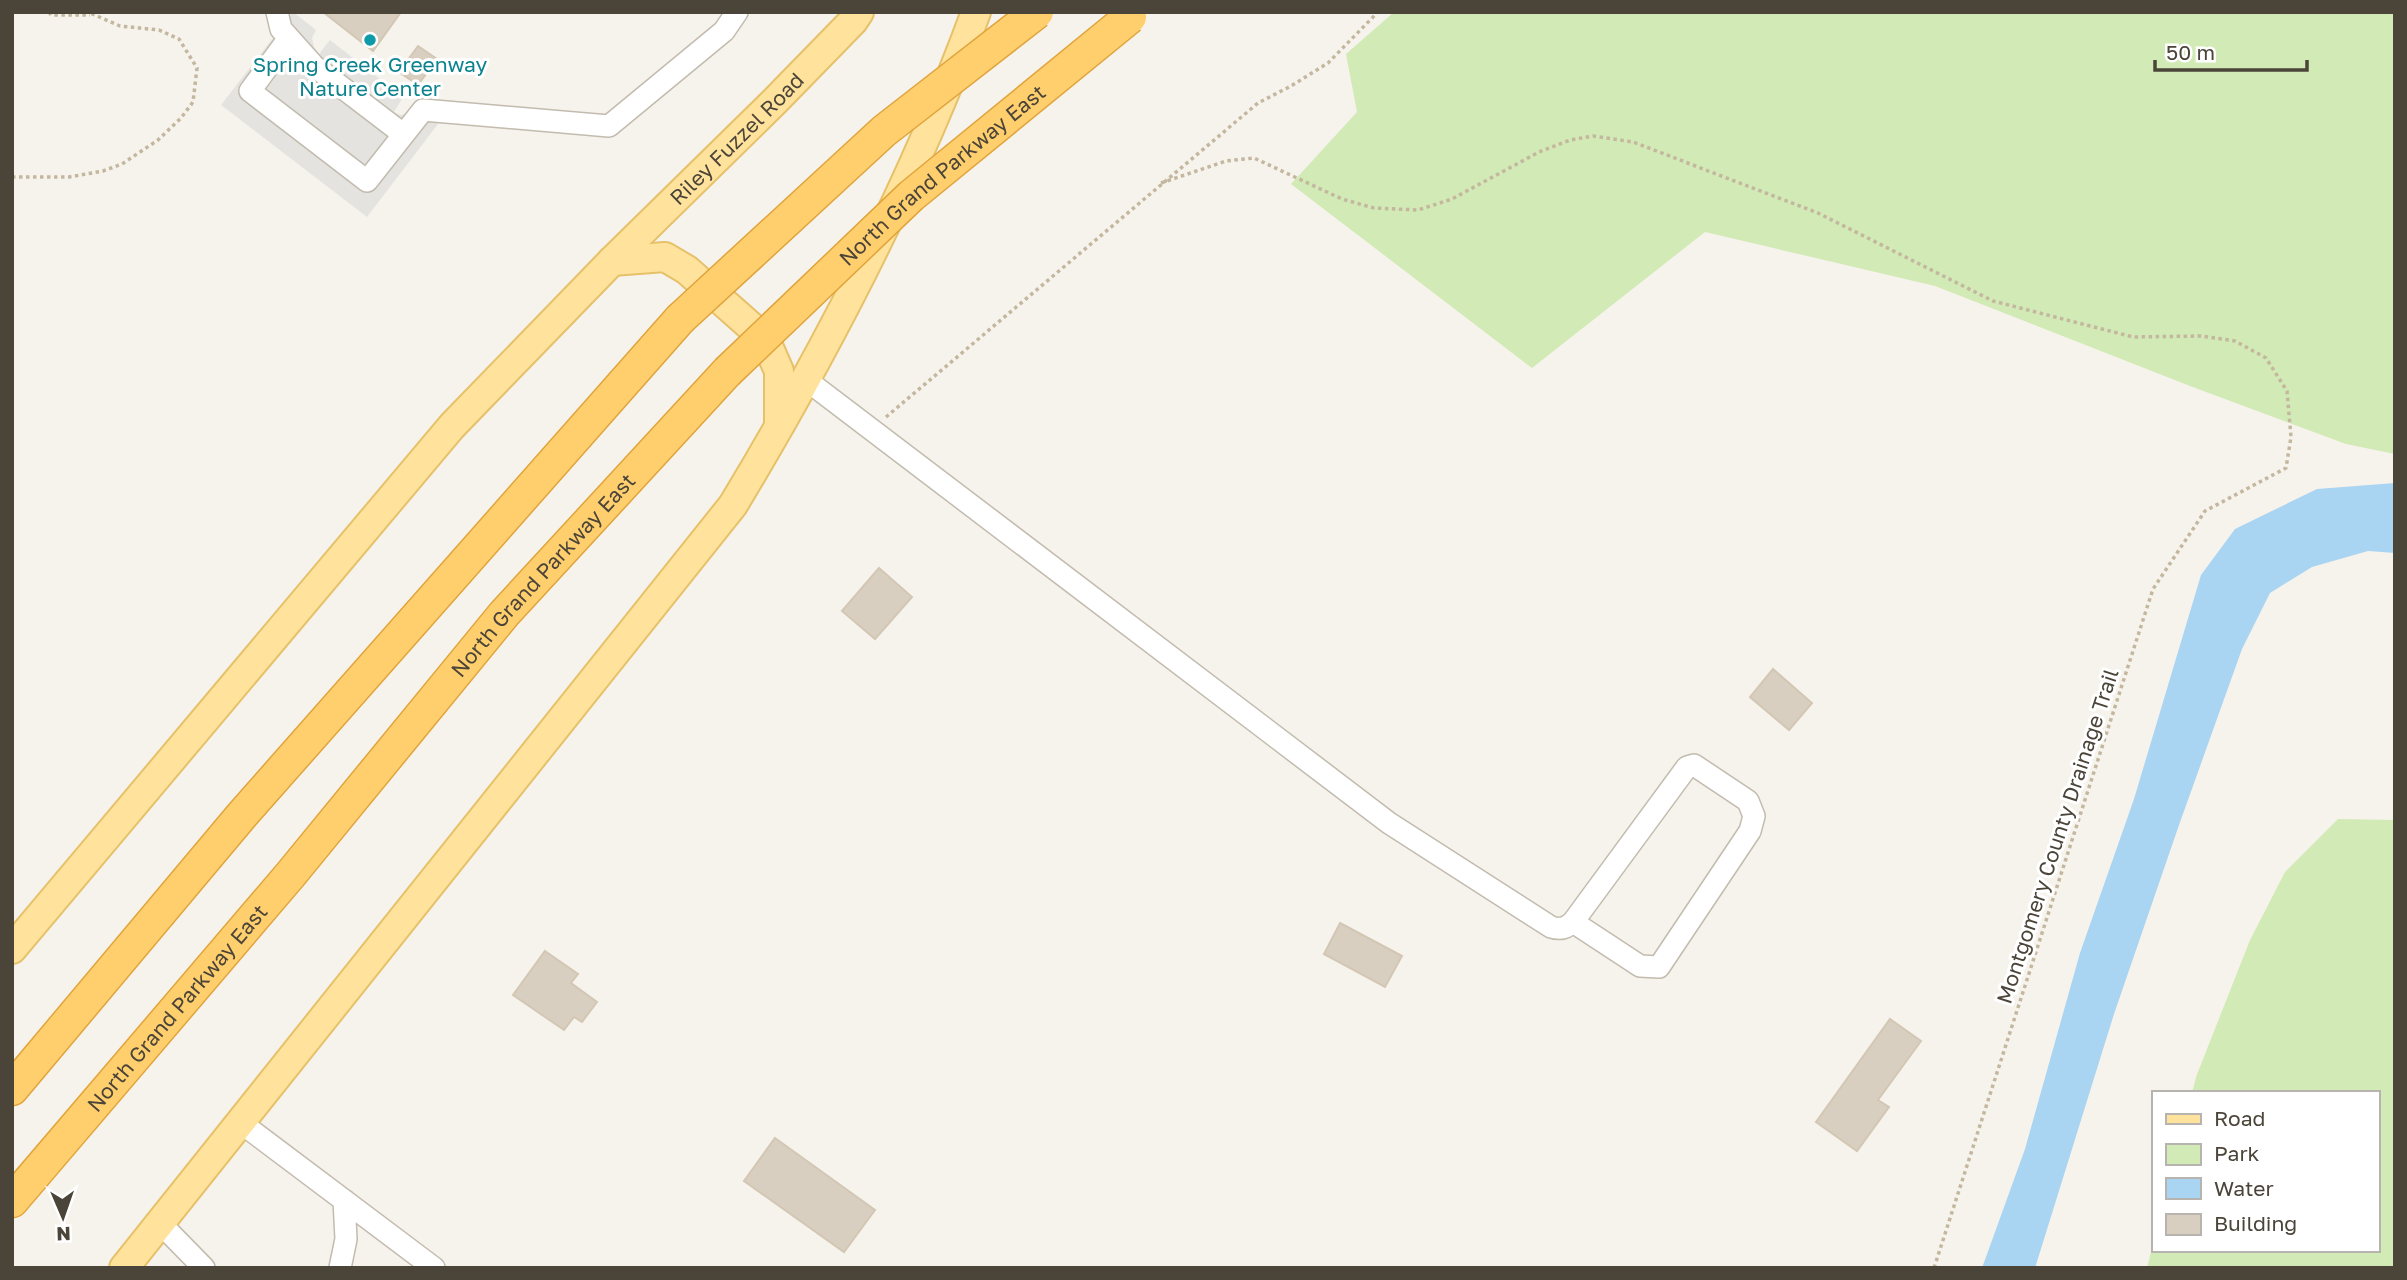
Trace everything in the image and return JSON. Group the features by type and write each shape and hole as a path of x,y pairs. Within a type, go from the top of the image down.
{"highway":[{"path":"12,1089 242,815 680,320 884,131 1037,12"},
{"name":"North Grand Parkway East","path":"12,1201 291,874 504,614 727,372 911,196 1134,15"},
{"path":"12,1056 135,941"}],"main road":[{"name":"Riley Fuzzel Road","path":"612,261 775,101 859,12"},
{"path":"958,61 966,12"},
{"path":"124,1268 733,505 779,428 881,233 958,61 976,12"},
{"path":"12,950 452,426 612,261 665,257 687,270 765,339 779,370 779,428"}],"lane":[{"path":"277,12 281,29 314,66 403,134"},
{"path":"289,38 250,91 367,181 423,110 609,126 724,31 737,12"},
{"path":"805,379 1390,823 1551,927 1567,928 1573,922 1687,767 1694,765 1748,801 1754,816 1750,831 1659,967 1640,966 1573,922"},
{"path":"240,1122 434,1268"},
{"path":"340,1268 346,1239 344,1200"},
{"path":"160,1223 204,1268"}],"path":[{"path":"12,177 69,177 103,171 122,164 158,140 181,118 192,102 197,68 179,39 159,30 120,26 89,14 51,15 49,12"},
{"path":"870,430 1258,103 1328,63 1378,12"},
{"name":"Montgomery County Drainage Trail","path":"1161,183 1226,162 1254,159 1342,199 1374,208 1418,210 1452,199 1539,152 1570,140 1593,136 1633,142 1818,213 1993,300 2133,337 2201,336 2235,341 2266,358 2287,391 2291,437 2286,468 2205,511 2153,589 1934,1268"}],"green space":[{"path":"1394,12 2395,12 2395,454 2346,444 1935,286 1705,232 1532,368 1291,184 1357,112 1346,54"},
{"path":"2338,819 2395,820 2395,1268 2147,1268 2152,1248 2152,1252 2379,1252 2379,1091 2192,1091 2250,940 2285,872"}],"shaded area":[{"path":"293,12 316,30 312,38 319,54 330,40 403,97 394,112 400,115 409,114 419,106 438,124 367,217 221,105"}],"water":[{"path":"2395,483 2395,553 2368,551 2312,567 2270,593 2242,649 2179,825 2114,1014 2035,1268 1982,1268 2025,1149 2080,953 2134,799 2201,575 2235,529 2317,489"}],"building":[{"name":"Spring Creek Greenway Nature Center","path":"323,12 401,12 373,51"},
{"path":"418,46 437,59 418,85 399,72"},
{"path":"879,568 912,597 875,639 842,611"},
{"path":"1773,669 1812,703 1789,730 1750,697"},
{"path":"1340,923 1402,956 1385,987 1324,954"},
{"path":"545,951 578,974 571,983 597,1002 582,1022 574,1017 564,1030 513,995"},
{"path":"1890,1019 1921,1041 1878,1100 1889,1107 1857,1151 1816,1122"},
{"path":"775,1138 875,1210 844,1252 744,1181"}],"place":[{"name":"Spring Creek Greenway Nature Center","path":"370,40"}]}
